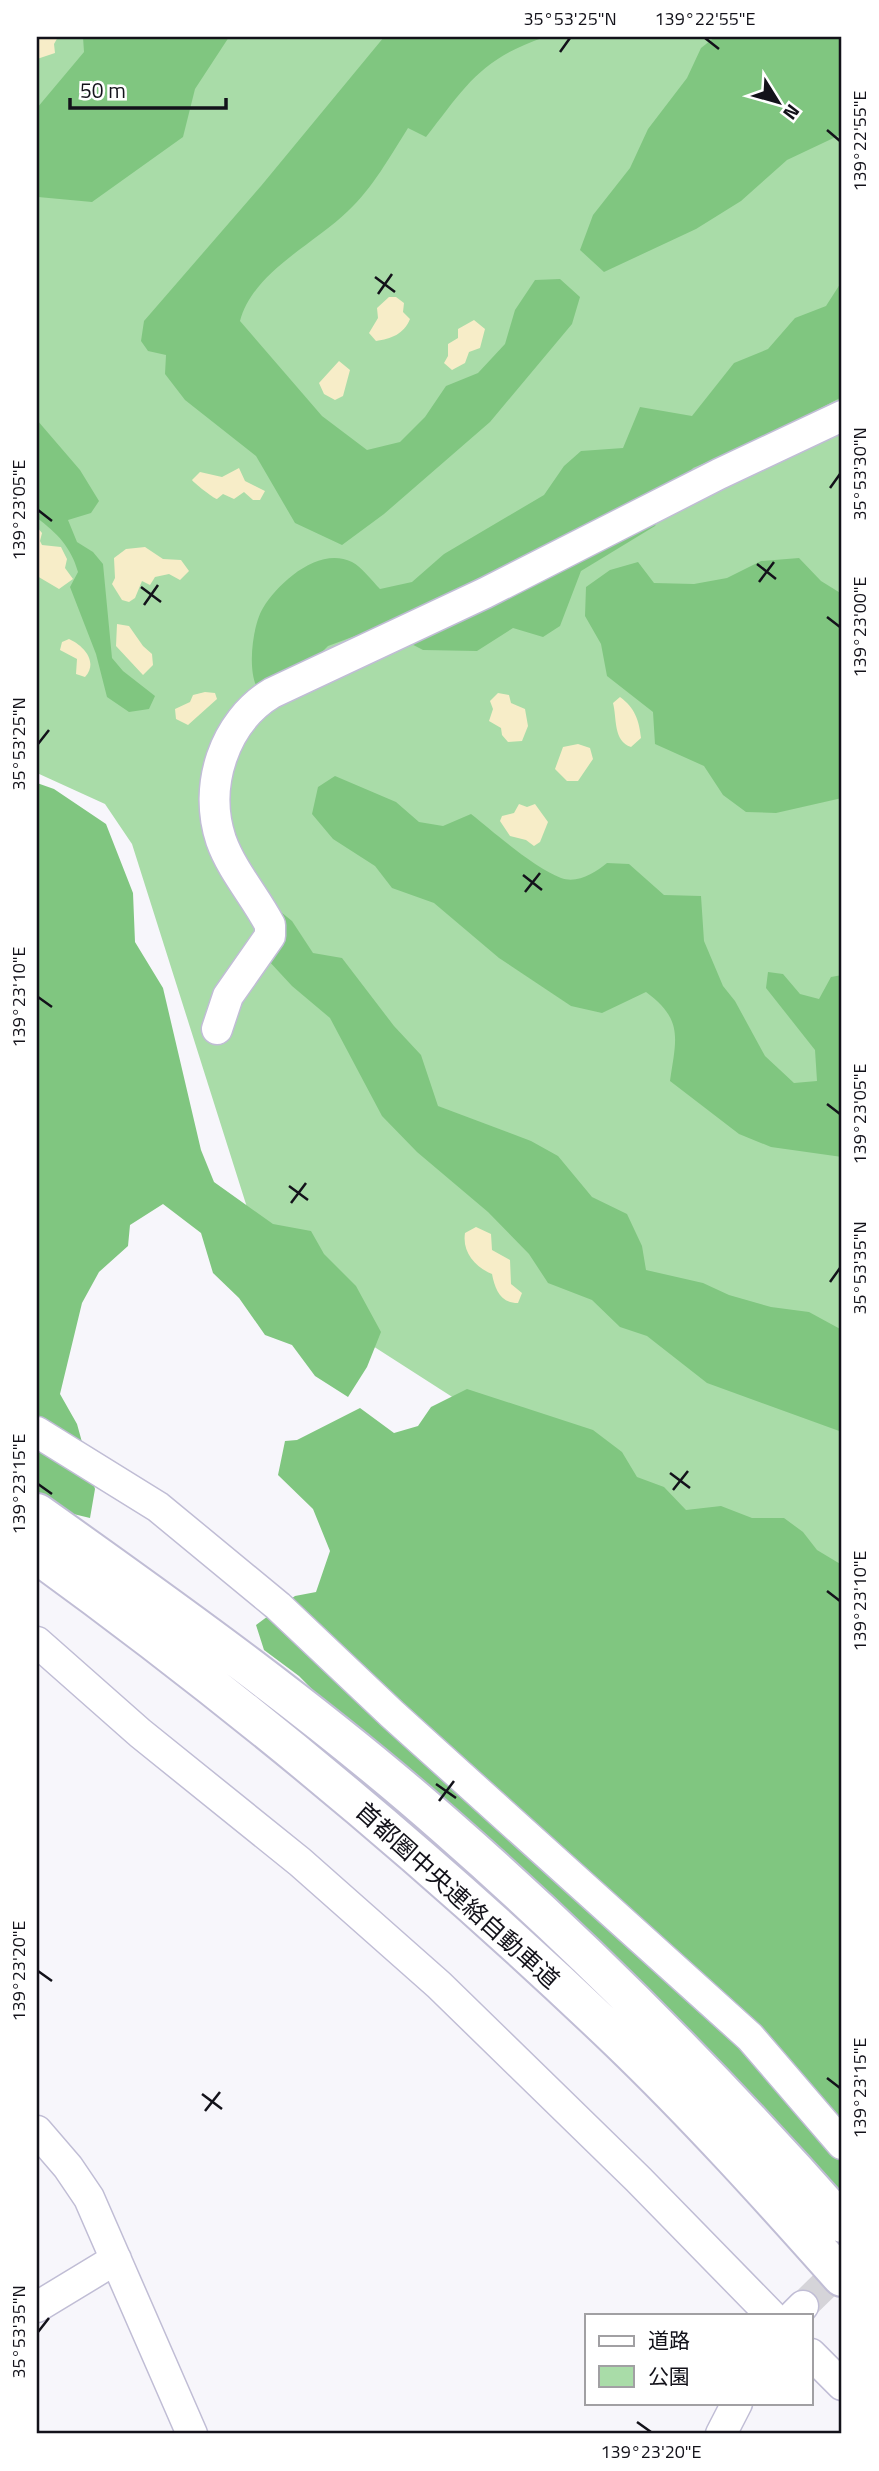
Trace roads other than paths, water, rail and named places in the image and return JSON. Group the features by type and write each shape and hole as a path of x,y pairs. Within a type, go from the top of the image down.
{"highway":[{"name":"首都圏中央連絡自動車道","path":"37,1513 155,1596 303,1709 449,1828 655,2026 842,2223"},
{"name":"首都圏中央連絡自動車道","path":"37,1554 163,1648 423,1859 620,2040 842,2277"}],"street":[{"path":"216,1029 228,996 270,936 270,925 221,840 216,811 222,750 245,714 272,693 485,593 719,474 842,416"},
{"path":"37,1432 158,1507 278,1606 392,1714 750,2037 842,2144"},
{"path":"37,1642 141,1733 300,1862 439,1985 629,2170 770,2314"},
{"path":"37,2131 68,2167 89,2198 192,2434"},
{"path":"37,2307 116,2259"},
{"path":"812,2355 842,2385"},
{"path":"721,2434 736,2404"}],"tunnel":[{"path":"803,2306 842,2268"}]}
